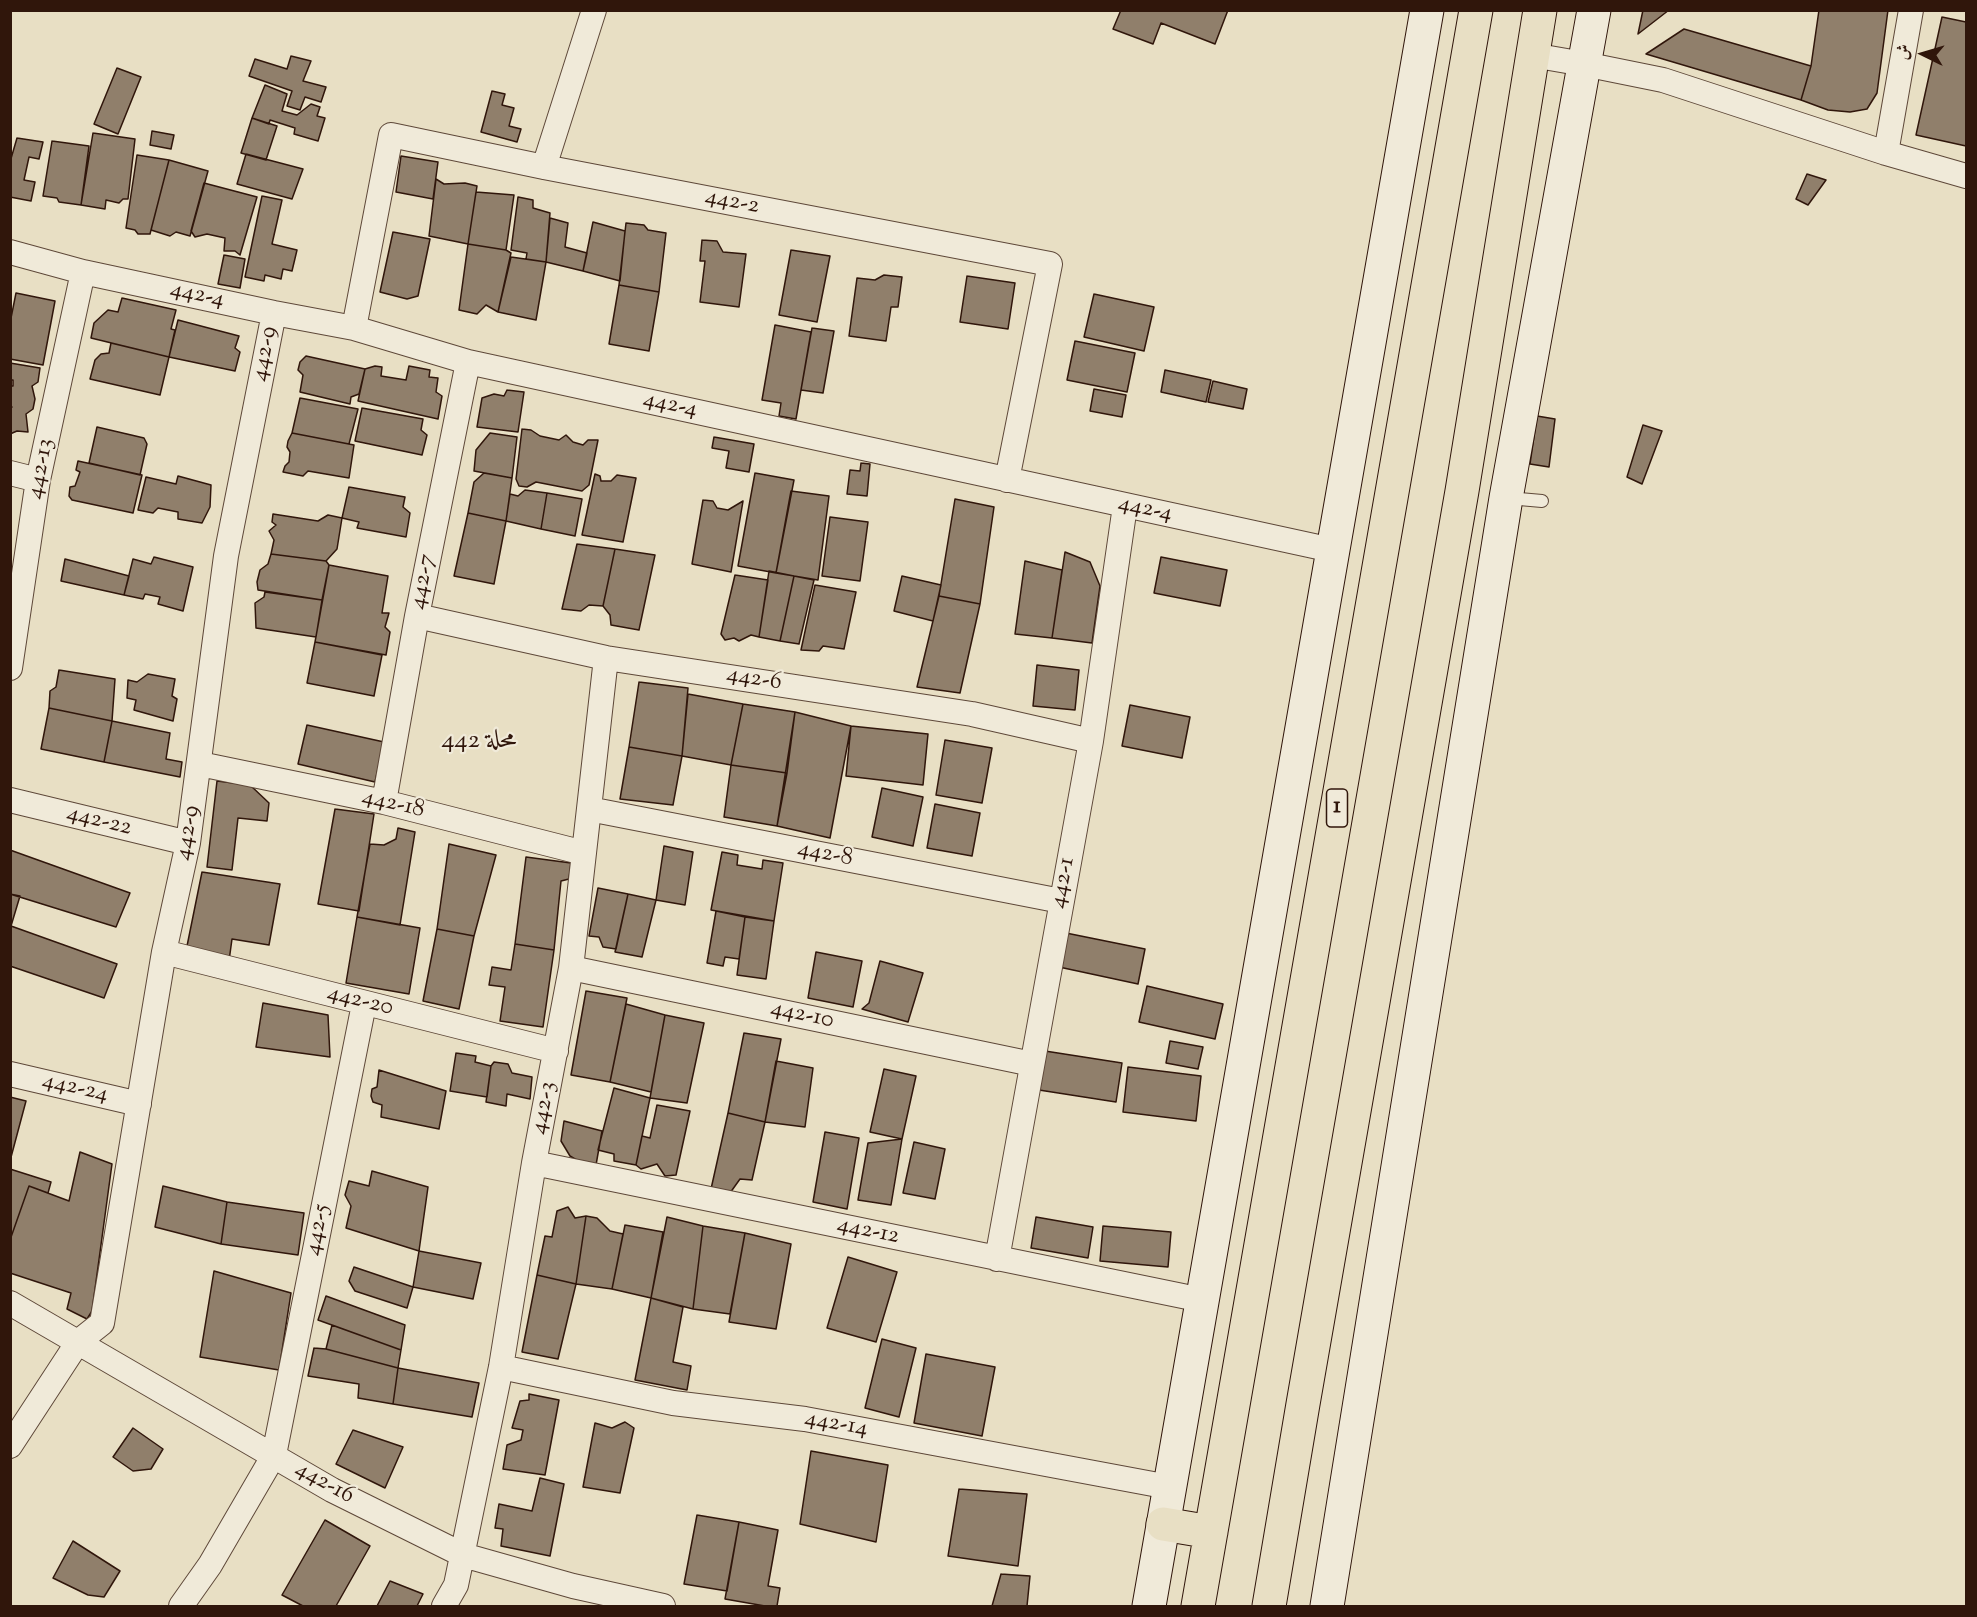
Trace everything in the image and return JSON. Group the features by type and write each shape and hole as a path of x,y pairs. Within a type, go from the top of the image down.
{"highway":[{"name":"1","path":"1198,1606 1476,10"},
{"path":"1269,1606 1462,491 1540,10"},
{"path":"1163,1524 1211,1532"}],"main road":[{"path":"1149,1606 1427,10"},
{"path":"1327,1606 1506,498 1593,10"}],"street":[{"path":"544,167 594,10"},
{"path":"1886,153 1911,10"},
{"path":"1532,55 1663,80 1886,153 1966,176"},
{"name":"442-2","path":"354,328 391,135 544,167 1050,264 1007,480"},
{"name":"442-4","path":"10,252 82,272 354,328 468,362 1332,550"},
{"name":"442-13","path":"10,668 38,480 82,272"},
{"name":"442-9","path":"10,1446 78,1342 102,1323 164,952 188,843 226,556 274,313"},
{"name":"442-7","path":"384,802 417,616 468,362"},
{"path":"10,473 38,480"},
{"name":"442-1","path":"997,1258 1091,741 1125,506"},
{"name":"442-6","path":"417,616 606,658 972,714 1091,741"},
{"name":"442-3","path":"444,1606 456,1585 501,1367 534,1163 571,968 606,658"},
{"name":"442-18","path":"200,764 384,802 584,853"},
{"name":"442-22","path":"10,800 188,843"},
{"name":"442-8","path":"589,809 1061,901"},
{"name":"442-20","path":"164,952 556,1051"},
{"name":"442-10","path":"571,968 1032,1064"},
{"name":"442-5","path":"182,1606 210,1565 274,1455 364,1004"},
{"name":"442-24","path":"10,1074 139,1104"},
{"name":"442-12","path":"534,1163 1202,1300"},
{"name":"442-16","path":"10,1303 332,1490 463,1555 573,1586 663,1606"},
{"name":"442-14","path":"501,1367 673,1403 805,1419 1169,1487"}],"lane":[{"path":"1506,498 1542,501"}],"building":[{"path":"1121,10 1228,10 1215,44 1161,23 1153,44 1113,29"},
{"path":"1643,10 1669,10 1638,34"},
{"path":"1819,10 1888,10 1877,93 1867,109 1850,112 1828,110 1801,100 1811,66"},
{"path":"1942,17 1966,22 1966,146 1916,135"},
{"path":"1684,29 1811,66 1801,100 1646,54"},
{"path":"291,56 311,61 303,81 326,87 321,102 305,97 300,110 287,106 292,91 249,76 255,59 287,69"},
{"path":"117,68 141,77 118,134 94,124"},
{"path":"265,85 287,94 282,111 297,115 311,104 320,107 317,116 325,118 318,141 294,134 295,128 270,120 269,124 252,118"},
{"path":"492,91 505,94 502,105 514,108 509,126 521,129 517,142 481,132"},
{"path":"252,118 277,126 266,160 241,153"},
{"path":"152,131 174,135 171,149 150,145"},
{"path":"93,133 135,139 128,199 123,199 119,203 106,200 105,209 81,205"},
{"path":"17,138 43,142 39,159 29,157 24,180 35,182 31,201 10,197 10,162"},
{"path":"52,141 89,146 81,205 59,202 57,198 43,196"},
{"path":"246,154 303,169 292,199 237,184"},
{"path":"137,155 169,160 150,234 138,234 135,230 126,228"},
{"path":"401,156 438,162 433,199 396,192"},
{"path":"169,160 208,171 190,236 176,232 170,236 151,230"},
{"path":"1807,174 1826,180 1808,205 1796,199"},
{"path":"436,179 444,184 465,183 477,186 468,244 429,236"},
{"path":"204,183 257,197 240,255 235,251 224,251 225,238 207,234 195,237 191,231"},
{"path":"476,192 514,195 506,250 468,244"},
{"path":"262,196 282,200 272,244 297,250 292,271 283,269 281,279 265,275 264,281 245,277"},
{"path":"518,197 533,200 533,208 550,213 546,262 526,259 527,253 511,250"},
{"path":"550,218 568,223 565,247 587,253 583,271 546,262"},
{"path":"593,222 625,231 620,281 583,271"},
{"path":"626,223 644,225 648,230 666,233 659,292 619,285"},
{"path":"393,232 430,239 418,296 407,299 380,292"},
{"path":"702,240 717,241 723,252 746,254 739,307 700,302 705,261 700,261"},
{"path":"468,244 506,250 511,253 498,312 486,305 477,314 459,310"},
{"path":"791,250 830,256 817,322 779,315"},
{"path":"224,255 245,259 240,288 218,284"},
{"path":"511,257 546,262 536,320 498,312"},
{"path":"884,275 902,277 898,307 891,307 886,341 849,336 857,278 875,280"},
{"path":"967,276 1015,283 1008,329 960,322"},
{"path":"619,285 659,292 649,351 609,344"},
{"path":"16,293 55,301 43,365 10,359 10,323"},
{"path":"1094,294 1154,307 1144,351 1084,337"},
{"path":"122,298 176,310 171,329 175,330 169,357 91,338 94,323 108,310 118,312"},
{"path":"178,320 239,336 235,348 240,352 235,371 169,357"},
{"path":"775,325 811,332 796,419 779,416 781,403 762,400"},
{"path":"812,328 834,331 823,393 801,390"},
{"path":"1075,341 1135,353 1127,392 1067,380"},
{"path":"111,343 169,357 160,395 90,379 95,360 101,354 109,353"},
{"path":"306,356 365,369 359,394 351,397 350,404 300,392 303,375 298,370 300,362"},
{"path":"10,363 40,368 38,382 32,386 35,399 33,409 26,414 28,432 17,431 10,434 10,409 12,407 10,407 10,386 13,386 13,380 10,380"},
{"path":"375,366 382,367 381,376 406,380 409,366 430,370 429,377 438,378 436,392 442,396 438,419 358,401 365,369"},
{"path":"1165,370 1211,380 1206,402 1161,392"},
{"path":"1213,381 1247,389 1243,409 1208,402"},
{"path":"1094,389 1126,395 1122,417 1090,411"},
{"path":"507,390 524,392 518,432 477,427 482,398 494,394 504,396"},
{"path":"300,398 358,409 349,444 292,433"},
{"path":"362,408 423,419 421,430 427,435 422,455 355,441"},
{"path":"1537,416 1555,419 1549,467 1530,464"},
{"path":"1643,425 1662,431 1642,484 1627,477"},
{"path":"97,427 144,438 147,444 140,475 89,463"},
{"path":"522,429 559,440 566,435 573,442 583,445 588,440 598,440 589,485 582,491 536,482 527,487 519,486 516,479"},
{"path":"292,433 354,445 349,478 308,471 303,476 283,472 289,462 290,452 287,447"},
{"path":"490,433 517,437 512,478 474,471 476,450"},
{"path":"714,437 754,444 749,472 726,468 729,451 712,448"},
{"path":"78,461 142,475 133,513 72,500 69,496 70,487 75,486 80,472 76,470"},
{"path":"861,463 870,464 867,496 847,494 850,470 860,471"},
{"path":"484,473 512,478 506,521 468,513 474,482"},
{"path":"755,473 794,480 776,573 738,566"},
{"path":"595,474 600,476 601,481 611,481 617,475 636,478 623,542 582,535"},
{"path":"178,476 211,485 210,507 202,523 178,519 178,512 158,508 153,513 138,510 146,477 176,484"},
{"path":"349,487 405,497 403,507 410,513 406,537 357,528 359,522 342,518"},
{"path":"525,490 547,493 541,529 506,521 510,494 518,496"},
{"path":"791,491 829,496 818,580 776,573"},
{"path":"547,493 582,499 575,536 541,529"},
{"path":"955,499 994,507 980,604 939,596"},
{"path":"703,500 713,501 717,508 728,510 743,501 731,572 692,564"},
{"path":"468,513 506,521 494,584 454,576"},
{"path":"273,514 318,521 328,515 342,518 337,549 326,561 271,554 274,540 269,531 276,525 272,522"},
{"path":"830,517 868,522 860,581 822,576"},
{"path":"577,544 615,549 603,606 589,605 581,611 562,609"},
{"path":"615,549 655,555 639,630 611,625 610,615 603,606"},
{"path":"1065,552 1090,562 1100,586 1092,643 1052,638"},
{"path":"271,554 326,561 329,565 322,600 258,590 260,570 268,564"},
{"path":"154,557 193,567 183,611 158,604 160,597 145,594 143,599 124,595 133,559 151,564"},
{"path":"1161,557 1227,570 1220,606 1154,593"},
{"path":"65,559 129,576 124,595 61,581"},
{"path":"1025,561 1062,570 1052,638 1015,634"},
{"path":"329,565 388,576 382,613 389,613 385,627 390,632 386,655 315,642"},
{"path":"769,571 794,576 780,641 759,637"},
{"path":"735,575 768,580 759,637 751,635 739,641 734,638 725,640 721,634"},
{"path":"794,576 814,580 799,644 780,641"},
{"path":"902,576 941,585 933,621 894,611"},
{"path":"815,585 856,592 844,649 823,646 819,651 801,650"},
{"path":"265,592 322,600 316,637 256,628 255,603 264,597"},
{"path":"939,596 980,604 960,693 917,687"},
{"path":"315,642 382,655 374,696 307,683"},
{"path":"1037,665 1079,670 1075,710 1033,706"},
{"path":"59,670 115,679 112,721 49,708 50,691 56,687"},
{"path":"148,674 175,679 172,696 177,699 173,721 134,710 136,700 127,698 128,680 137,682"},
{"path":"639,682 688,688 682,756 629,747"},
{"path":"688,694 743,704 731,765 682,756"},
{"path":"743,704 795,712 787,773 731,765"},
{"path":"1130,705 1190,717 1182,758 1122,746"},
{"path":"49,708 112,721 104,762 41,749"},
{"path":"795,712 851,726 830,838 777,826"},
{"path":"112,721 170,733 166,759 182,762 180,777 104,762"},
{"path":"307,725 384,742 375,782 298,764"},
{"path":"851,726 928,734 923,785 846,776"},
{"path":"945,740 992,748 982,803 936,795"},
{"path":"629,747 682,756 673,805 620,799"},
{"path":"731,765 787,773 777,826 724,817"},
{"path":"217,781 250,785 269,803 267,821 238,818 232,870 207,867"},
{"path":"882,788 923,797 913,846 872,837"},
{"path":"935,804 980,813 972,856 927,848"},
{"path":"335,809 374,814 359,911 318,904"},
{"path":"398,828 415,832 400,925 357,917 370,844 384,845 396,839"},
{"path":"449,844 496,855 474,936 437,929"},
{"path":"664,846 693,852 685,905 656,900"},
{"path":"10,850 130,893 116,927 10,894"},
{"path":"722,852 738,855 737,865 762,869 763,860 783,863 774,921 711,910"},
{"path":"526,857 571,863 569,879 561,881 554,950 515,944"},
{"path":"202,872 280,884 269,945 232,939 229,961 186,951"},
{"path":"598,888 628,894 616,949 603,947 599,937 589,936"},
{"path":"10,894 20,896 11,926 117,964 104,998 10,966"},
{"path":"628,894 656,900 642,957 615,952"},
{"path":"716,911 745,917 739,959 725,957 723,966 707,963"},
{"path":"357,917 420,928 409,994 346,983"},
{"path":"745,917 774,921 766,979 737,975"},
{"path":"437,929 474,936 459,1009 423,1001"},
{"path":"1066,933 1145,949 1138,984 1059,967"},
{"path":"515,944 554,950 543,1027 500,1021 505,987 489,985 492,967 511,970"},
{"path":"816,952 862,961 853,1007 808,998"},
{"path":"880,961 923,973 908,1022 862,1009 869,1003"},
{"path":"1147,986 1223,1004 1215,1039 1139,1022"},
{"path":"586,991 627,998 610,1082 571,1075"},
{"path":"263,1003 328,1015 330,1057 256,1047"},
{"path":"626,1004 665,1015 651,1092 610,1082"},
{"path":"665,1015 704,1023 687,1103 650,1098"},
{"path":"744,1033 781,1039 765,1122 728,1113"},
{"path":"1170,1041 1203,1047 1198,1069 1166,1063"},
{"path":"1045,1051 1122,1063 1116,1102 1039,1090"},
{"path":"456,1053 476,1056 475,1062 491,1066 487,1097 450,1091"},
{"path":"776,1061 813,1068 805,1127 765,1122"},
{"path":"494,1062 508,1064 512,1073 532,1077 530,1099 507,1094 506,1106 486,1102 491,1066"},
{"path":"1128,1067 1201,1076 1196,1121 1123,1112"},
{"path":"884,1069 916,1076 902,1139 870,1132"},
{"path":"379,1070 446,1091 439,1129 381,1117 382,1105 373,1102 371,1096 372,1089 377,1087"},
{"path":"614,1088 650,1098 636,1165 614,1161 614,1154 598,1150"},
{"path":"10,1097 26,1101 10,1161"},
{"path":"657,1105 690,1111 676,1175 665,1176 657,1164 641,1169 636,1165 642,1136 650,1138"},
{"path":"728,1113 765,1122 752,1180 740,1179 730,1193 711,1189"},
{"path":"564,1121 602,1131 596,1165 580,1162 570,1156 561,1141"},
{"path":"825,1132 859,1138 847,1209 813,1202"},
{"path":"902,1139 891,1205 858,1200 868,1143"},
{"path":"914,1142 945,1149 935,1199 903,1193"},
{"path":"80,1152 112,1164 92,1311 87,1319 67,1309 71,1293 10,1273 10,1240 29,1186 69,1201"},
{"path":"10,1169 51,1182 48,1193 29,1186 10,1240"},
{"path":"372,1171 428,1187 419,1251 346,1228 351,1206 345,1195 349,1181 369,1186"},
{"path":"163,1186 227,1202 221,1244 155,1227"},
{"path":"227,1202 304,1213 298,1255 221,1244"},
{"path":"568,1207 575,1218 586,1216 576,1284 537,1275 545,1236 552,1237 557,1211"},
{"path":"586,1216 597,1218 610,1231 623,1234 612,1289 576,1284"},
{"path":"667,1217 703,1226 693,1309 651,1298"},
{"path":"1036,1217 1093,1227 1088,1258 1031,1248"},
{"path":"625,1225 663,1232 651,1298 612,1289"},
{"path":"703,1226 745,1233 730,1314 693,1309"},
{"path":"1103,1226 1171,1232 1168,1267 1100,1261"},
{"path":"745,1233 791,1244 776,1329 729,1322"},
{"path":"419,1251 481,1263 473,1299 413,1287"},
{"path":"848,1257 897,1272 876,1342 827,1328"},
{"path":"354,1267 413,1287 407,1308 355,1291 349,1281"},
{"path":"214,1271 291,1293 279,1370 200,1357"},
{"path":"537,1275 576,1284 558,1359 522,1352"},
{"path":"326,1296 405,1325 401,1350 318,1320"},
{"path":"651,1298 683,1307 673,1362 691,1366 687,1390 635,1380"},
{"path":"332,1325 401,1350 398,1368 326,1349"},
{"path":"882,1339 916,1348 899,1417 865,1408"},
{"path":"314,1348 326,1349 398,1368 393,1404 358,1398 359,1384 308,1376"},
{"path":"926,1354 995,1367 982,1436 914,1423"},
{"path":"398,1368 479,1383 472,1417 393,1404"},
{"path":"529,1394 559,1400 545,1475 503,1469 507,1445 521,1440 523,1430 512,1428 520,1401 529,1400"},
{"path":"625,1422 634,1428 620,1493 583,1487 595,1423 612,1428"},
{"path":"133,1428 163,1449 151,1469 133,1471 113,1457"},
{"path":"353,1430 403,1447 385,1488 336,1464"},
{"path":"811,1451 888,1465 876,1542 800,1524"},
{"path":"540,1478 564,1484 550,1556 501,1546 503,1529 495,1528 499,1504 532,1511"},
{"path":"959,1489 1027,1494 1018,1566 948,1556"},
{"path":"697,1515 739,1522 727,1591 684,1584"},
{"path":"325,1520 370,1546 336,1606 303,1606 282,1595"},
{"path":"739,1522 778,1530 768,1586 780,1588 777,1606 725,1599"},
{"path":"73,1541 120,1571 104,1597 88,1595 53,1578"},
{"path":"1001,1574 1030,1576 1027,1606 992,1606"},
{"path":"390,1581 423,1594 417,1606 377,1606"}],"district":[{"name":"محلة 442","path":"479,743"}]}
